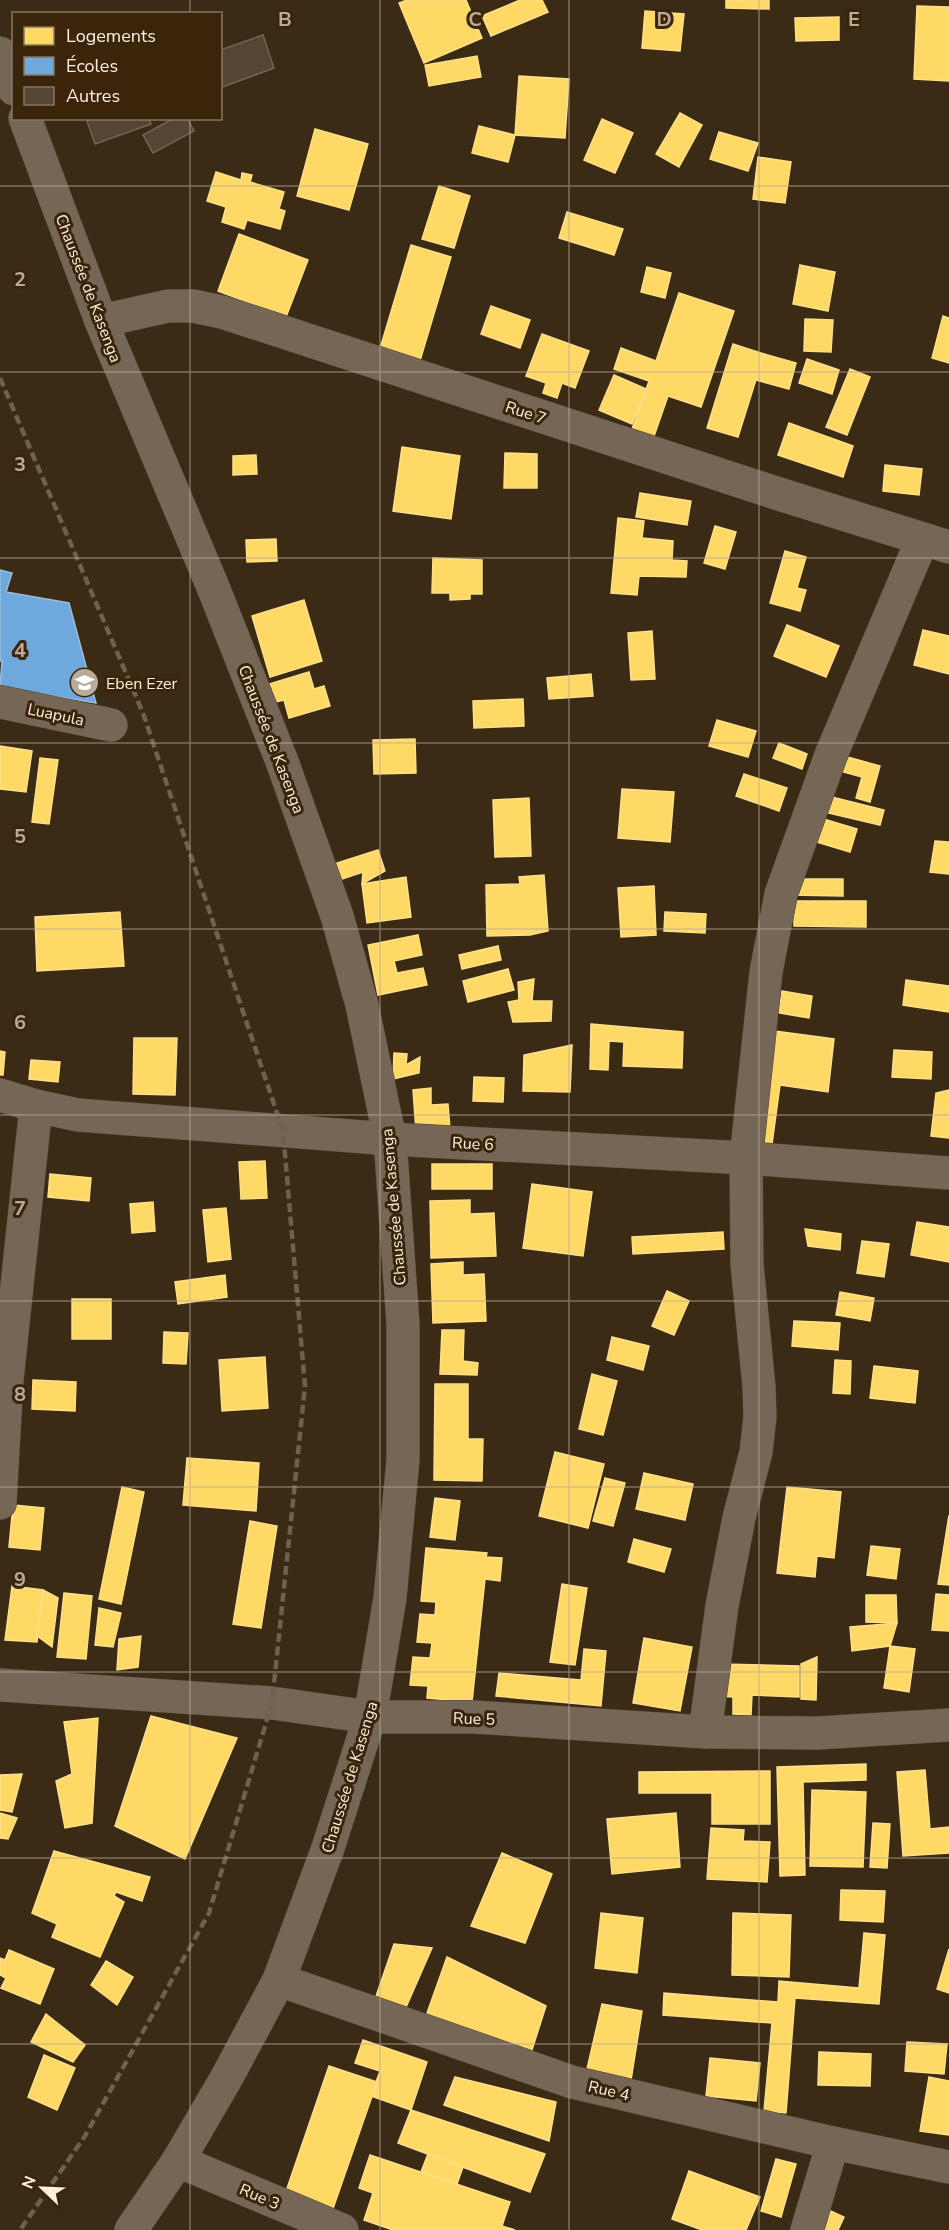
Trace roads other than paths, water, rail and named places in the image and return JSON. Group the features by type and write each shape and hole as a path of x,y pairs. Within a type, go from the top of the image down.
{"street":[{"path":"0,53 12,84"},
{"name":"Chaussée de Kasenga","path":"26,120 101,321 213,587 283,764 337,916 362,1005 390,1139 403,1324 403,1460 390,1598 370,1717 328,1848 279,1980 227,2077 178,2161 131,2230"},
{"name":"Rue 7","path":"101,321 168,306 193,306 222,312 936,544"},
{"path":"705,1732 722,1606 739,1518 756,1452 760,1417 747,1264 746,1158 766,972 781,894 831,754 936,544"},
{"name":"Luapula","path":"0,702 111,725"},
{"name":"Rue 6","path":"0,1095 36,1106 78,1114 390,1139 746,1158 949,1173"},
{"path":"0,1503 7,1380 36,1106"},
{"name":"Rue 5","path":"0,1685 272,1702 370,1717 474,1717 705,1732 818,1733 949,1725"},
{"name":"Rue 4","path":"279,1980 572,2082 833,2143 949,2167"},
{"path":"807,2230 833,2143"},
{"name":"Rue 3","path":"178,2161 342,2230"}],"railway":[{"path":"0,378 143,713 283,1131 305,1386 272,1703 209,1913 85,2136 20,2230"}],"place":[{"name":"Eben Ezer","path":"85,683"}]}
